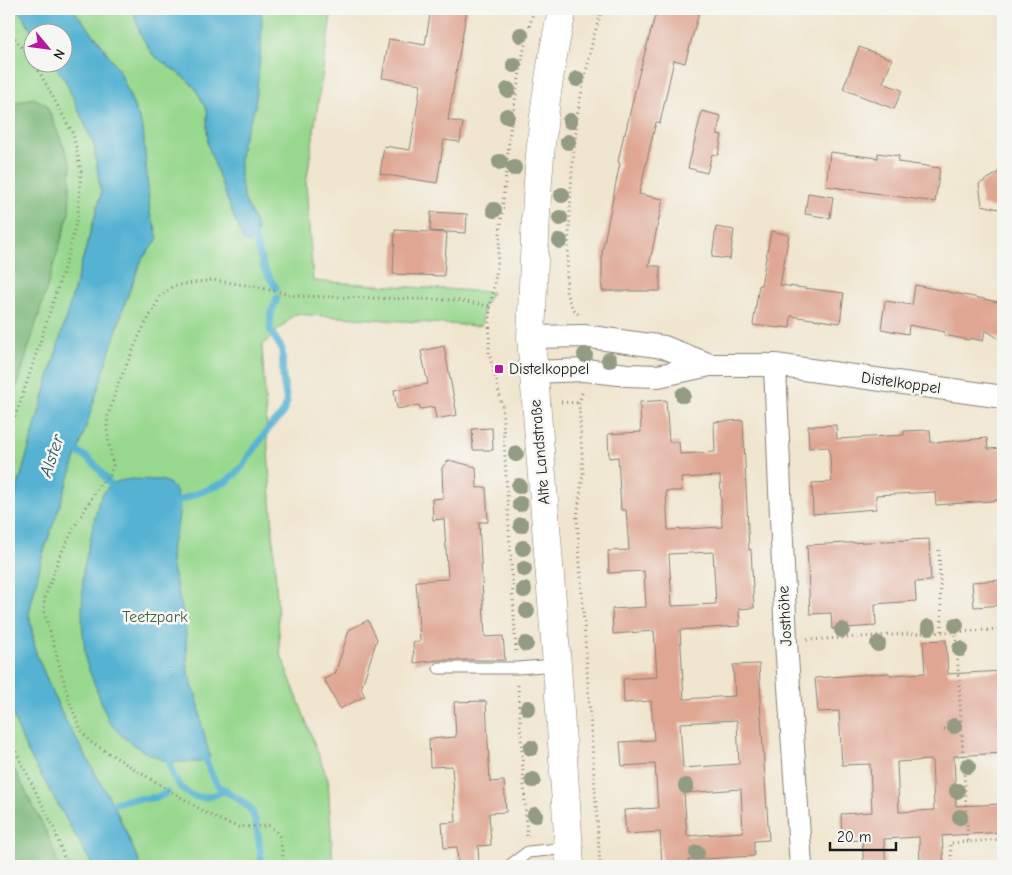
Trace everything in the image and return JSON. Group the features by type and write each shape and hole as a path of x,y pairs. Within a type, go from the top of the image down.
{"main road":[{"name":"Alte Landstraße","path":"563,9 558,27 545,104 538,165 532,337 557,665 569,857"}],"street":[{"name":"Distelkoppel","path":"532,337 584,336 664,347 710,365"},
{"name":"Distelkoppel","path":"534,372 585,370 627,375 658,376 710,365 774,365 1003,397"},
{"name":"Josthöhe","path":"774,365 786,642 801,866"}],"lane":[{"path":"439,668 517,668 557,665"},
{"path":"509,866 528,852 569,857"}],"path":[{"path":"528,852 502,404 489,353 490,306 496,275 510,131 524,49 534,9"},
{"path":"582,318 572,307 566,293 572,170 578,110 593,39 602,9"},
{"path":"9,30 40,73 73,134 81,172 78,215 67,259 20,403 9,430"},
{"path":"284,866 280,837 275,830 269,826 238,827 208,814 89,741 80,728 70,703 44,611 44,600 59,558 100,484 110,475 113,465 108,439 108,416 118,384 141,332 160,298 173,286 212,280 253,286 296,296 456,300 490,306"},
{"path":"583,386 579,403 583,473 577,518 600,866"},
{"path":"562,402 579,403"},
{"path":"939,550 942,632"},
{"path":"786,642 1003,629"},
{"path":"956,632 968,842"},
{"path":"944,730 961,729"},
{"path":"9,738 54,828 67,866"},
{"path":"952,866 950,843 1003,839"}],"green space":[{"path":"9,9 18,9 26,22 22,22 22,72 59,72 66,82 94,145 101,195 9,518"},
{"name":"Teetzpark","path":"73,9 332,9 306,184 313,281 492,292 484,305 482,325 295,314 262,346 280,652 328,780 333,866 141,866 116,810 62,714 36,654 29,613 42,557 127,297 142,259 157,239 155,226 150,214 143,129 120,72 98,40"},
{"path":"33,98 46,104 71,164 69,214 9,413 9,105"},
{"path":"9,705 26,749 93,866 9,866"},
{"path":"9,759 48,835 59,866 9,866"}],"water":[{"name":"Alster","path":"18,9 73,9 98,40 120,72 143,129 150,214 158,239 142,259 127,297 78,452 42,557 29,613 36,654 62,714 116,810 141,866 93,866 26,749 9,705 9,518 101,195 94,145 66,82 59,72 72,72 72,22 26,22"},
{"path":"133,9 261,9 261,48 255,108 242,142 240,157 240,177 244,198 257,230 250,243 244,241 208,146 207,110 195,88 186,79 153,55 140,34"},
{"path":"131,479 161,480 169,483 176,490 180,506 177,528 172,544 171,563 185,621 188,672 199,705 201,722 210,757 199,762 162,760 141,750 123,737 109,722 86,662 82,622 83,571 99,500 105,490 111,485 119,481"}],"building":[{"path":"431,9 467,9 448,120 463,123 460,142 444,140 437,183 380,174 384,146 410,150 421,84 382,78 389,39 425,45"},
{"path":"657,9 700,9 685,63 674,60 660,123 656,122 639,194 663,199 649,266 660,266 660,291 602,291 602,252 620,163 618,162"},
{"path":"859,47 892,59 883,83 902,90 894,109 843,89"},
{"path":"702,111 721,116 717,134 722,135 718,155 712,154 707,173 688,168"},
{"path":"830,152 878,158 878,153 899,156 898,162 940,168 935,202 826,186"},
{"path":"1003,170 1003,210 982,205 979,184"},
{"path":"808,193 833,197 830,218 805,214"},
{"path":"431,212 467,214 466,233 430,231"},
{"path":"716,227 734,230 730,259 712,257"},
{"path":"395,230 447,233 444,276 393,274"},
{"path":"771,231 789,235 780,285 844,293 840,323 791,316 790,328 753,325 759,285 761,285"},
{"path":"915,285 1003,303 1003,341 985,330 983,341 944,335 945,332 909,325 908,334 881,329 885,301 912,305"},
{"path":"444,346 457,415 436,419 434,407 420,409 419,405 397,409 394,390 428,384 421,351"},
{"path":"666,400 669,442 679,442 680,454 715,452 714,422 743,420 749,550 751,549 754,608 739,609 740,626 680,630 684,699 735,696 733,665 759,664 769,840 754,841 754,856 688,860 689,866 662,866 660,832 626,834 624,810 658,808 655,764 622,766 620,742 654,740 651,701 624,703 623,679 657,677 654,631 613,634 612,609 646,607 644,571 609,573 608,551 629,550 626,510 621,510 618,457 609,458 608,434 641,432 640,402","holes":["720,476 722,527 668,530 666,491 682,491 681,478","713,552 716,604 672,606 669,554","737,720 739,764 683,768 680,723","741,789 743,832 687,836 684,793"]},
{"path":"836,425 837,439 904,435 904,431 930,430 931,443 987,438 988,449 1003,448 1003,500 936,505 935,492 876,495 876,509 813,514 812,483 832,482 829,447 809,448 808,426"},
{"path":"492,428 493,450 473,450 472,429"},
{"path":"449,460 476,467 477,488 486,487 488,522 479,522 485,637 503,636 505,660 439,660 414,663 413,642 420,642 416,581 448,579 444,519 433,520 432,499 443,498 442,468"},
{"path":"929,539 931,581 915,582 916,601 875,604 876,626 832,629 831,613 810,614 807,545"},
{"path":"1003,580 1003,605 974,607 972,582"},
{"path":"368,620 377,639 361,689 365,696 340,709 324,679 335,674 349,630"},
{"path":"946,640 948,674 1003,671 1003,753 954,756 956,806 1003,804 1003,832 942,836 944,866 920,866 919,837 884,839 886,866 864,866 862,840 842,841 841,814 872,812 870,764 842,765 839,711 818,712 815,678 889,673 890,675 925,673 923,641","holes":["932,760 934,810 899,812 897,762"]},
{"path":"486,701 490,782 504,781 506,812 489,813 491,845 478,846 479,866 458,866 457,847 444,848 442,823 456,822 452,766 430,767 429,739 456,737 454,702"}],"waterway":[{"path":"254,237 264,268 276,288"},
{"path":"178,501 226,482 241,468 271,425 281,416 285,408 287,402 283,379 282,349 270,329 271,313 277,298"},
{"name":"Alster","path":"71,450 89,459 111,485"},
{"path":"206,760 212,776 218,785 241,800 252,812 257,830 262,866"},
{"path":"169,761 176,782 186,792 199,797 206,797 226,790"},
{"path":"106,808 122,801 155,797 167,792"}],"place":[{"name":"Distelkoppel","path":"499,369"}]}
